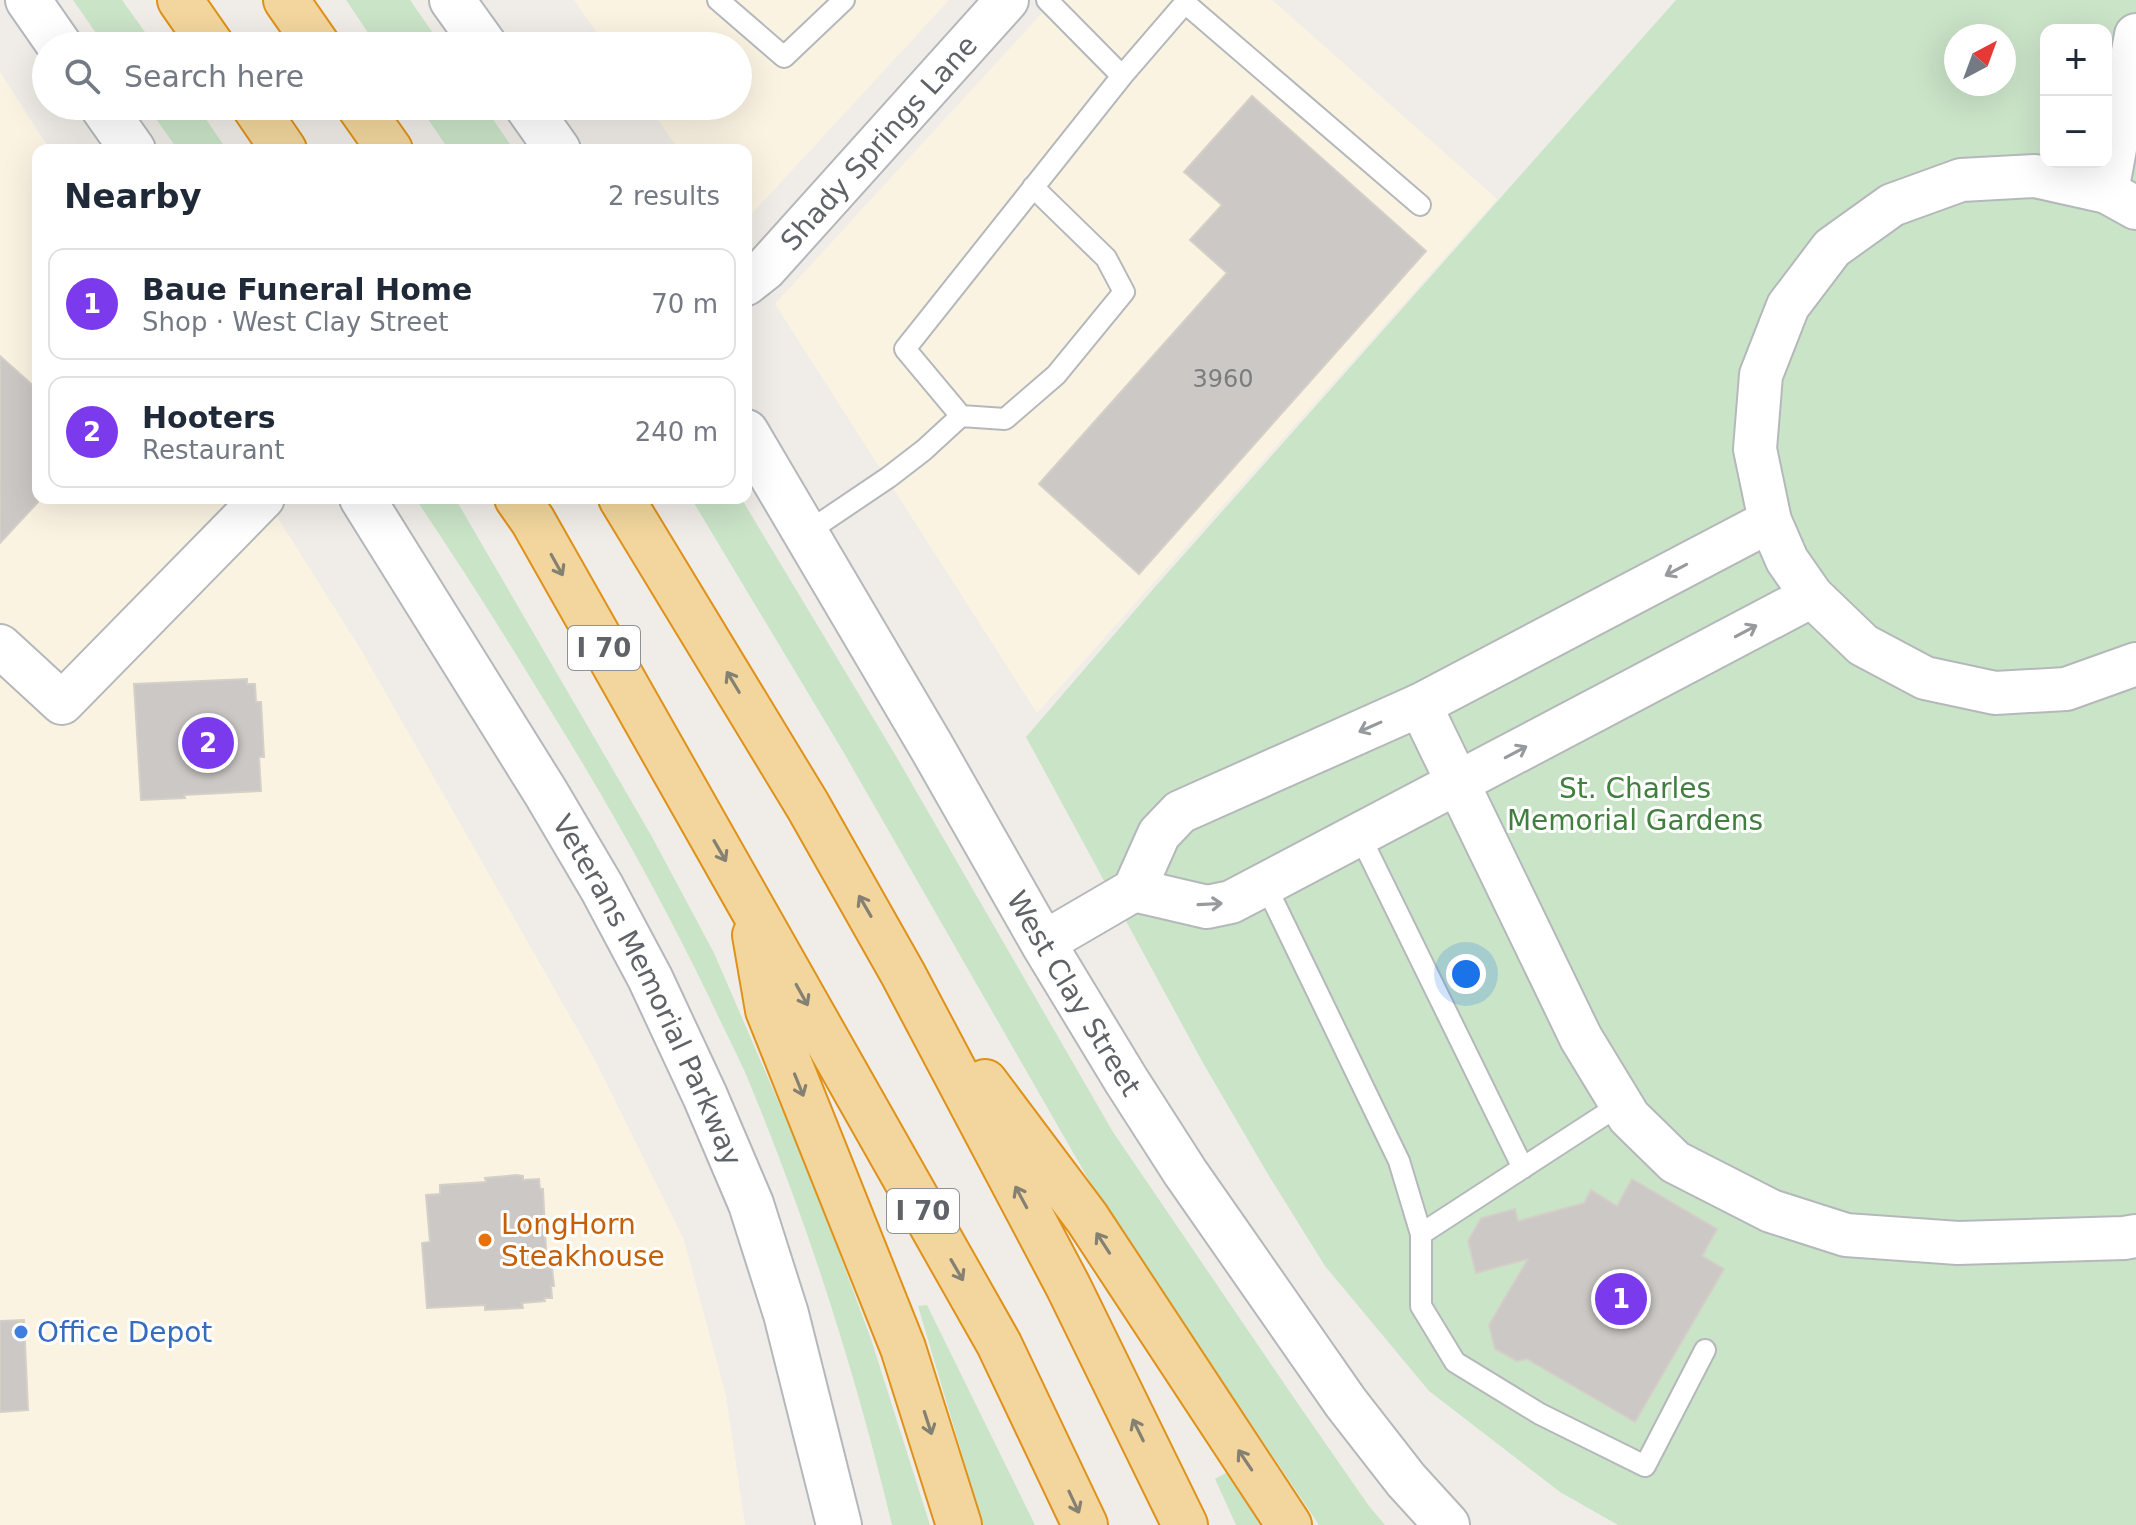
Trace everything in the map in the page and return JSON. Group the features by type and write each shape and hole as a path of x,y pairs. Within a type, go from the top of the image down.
{"highway":[{"path":"180,0 202,32"},
{"path":"286,0 308,32"},
{"path":"264,120 280,144"},
{"path":"369,120 386,144"},
{"name":"I 70","path":"521,504 999,1344 1085,1525"},
{"path":"625,504 808,806 903,974 1068,1286 1185,1525"},
{"path":"750,903 768,1010 903,1348 959,1525"},
{"path":"903,974 1087,1218 1289,1525"}],"street":[{"path":"28,0 50,32"},
{"path":"452,0 475,32"},
{"name":"Shady Springs Lane","path":"752,279 765,269 1007,0"},
{"path":"2135,668 2066,689 1995,693 1925,678 1863,645 1812,596 1787,560 1770,521 1755,449 1761,375 1788,306 1832,248 1892,205 1961,180 2035,176 2122,200 2136,35"},
{"path":"112,120 129,144"},
{"path":"537,120 554,144"},
{"name":"West Clay Street","path":"752,442 1126,1080 1254,1273 1346,1403 1406,1480 1447,1525"},
{"path":"0,646 62,703 257,504"},
{"name":"Veterans Memorial Parkway","path":"366,504 602,888 656,991 705,1096 751,1204 786,1314 839,1525"},
{"path":"1043,943 1134,890 1159,834 1180,812 1420,705 1770,521"},
{"path":"1134,890 1207,907 1231,902 1812,596"},
{"path":"1420,705 1581,1038 1629,1117 1675,1162 1771,1211 1846,1235 1958,1243 2136,1236"}],"lane":[{"path":"718,0 784,57 844,0"},
{"path":"1047,0 1122,76"},
{"path":"1033,187 1106,258 1124,292 1056,375 1005,419 961,416 905,349 1033,187 1122,76 1185,3 1420,205"},
{"path":"806,533 889,477 961,416"},
{"path":"1359,834 1523,1168"},
{"path":"1265,884 1399,1161 1421,1234 1421,1306 1455,1362 1540,1414 1645,1466 1705,1350"},
{"path":"1421,1234 1621,1104"}],"shaded area":[{"path":"574,0 949,0 752,213 752,144 675,144 658,120 752,120 752,32 596,32"},
{"path":"1054,0 1272,0 1497,199 1037,713 775,304"},
{"path":"0,72 46,144 32,144 32,504 269,504 360,648 595,1060 684,1240 726,1396 745,1525 0,1525"}],"green space":[{"path":"73,0 122,0 145,32 95,32"},
{"path":"346,0 410,0 432,32 368,32"},
{"name":"St. Charles Memorial Gardens","path":"1676,0 2136,0 2136,1525 1618,1525 1560,1492 1429,1391 1325,1266 1203,1063 1026,737 1155,587"},
{"path":"157,120 207,120 223,144 174,144"},
{"path":"429,120 494,120 510,144 445,144"},
{"path":"419,504 458,504 651,835 714,953 813,1182 871,1339 930,1525 892,1525 862,1409 827,1294 788,1181 744,1070 636,857 486,607"},
{"path":"695,504 745,504 893,751 1113,1132 1294,1398 1385,1525 1319,1525 1098,1196 844,753"},
{"path":"927,1305 1035,1525 983,1525 918,1306"},
{"path":"1233,1469 1269,1525 1236,1525 1215,1479"}],"building":[{"path":"1252,96 1426,251 1139,574 1039,484 1227,273 1190,240 1222,205 1184,172"},
{"path":"0,356 32,385 32,504 36,504 0,543"},
{"path":"247,679 247,684 255,684 256,702 261,702 264,757 259,757 261,791 141,800 134,684"},
{"name":"LongHorn Steakhouse","path":"523,1176 523,1180 539,1179 540,1189 543,1189 546,1250 550,1250 554,1286 551,1286 552,1298 522,1303 523,1308 485,1310 485,1305 427,1308 422,1243 430,1242 426,1195 440,1194 440,1185 486,1182 485,1178"},
{"path":"1632,1179 1717,1229 1702,1256 1724,1269 1635,1422 1527,1359 1517,1361 1495,1349 1489,1325 1528,1259 1476,1273 1468,1241 1481,1218 1515,1209 1518,1221 1584,1203 1591,1190 1617,1206"},
{"path":"24,1320 28,1410 0,1412 0,1321"}],"place":[{"name":"Hooters","path":"208,743"},
{"name":"LongHorn Steakhouse","path":"485,1240"},
{"name":"Baue Funeral Home","path":"1621,1299"},
{"name":"Office Depot","path":"21,1332"}]}
